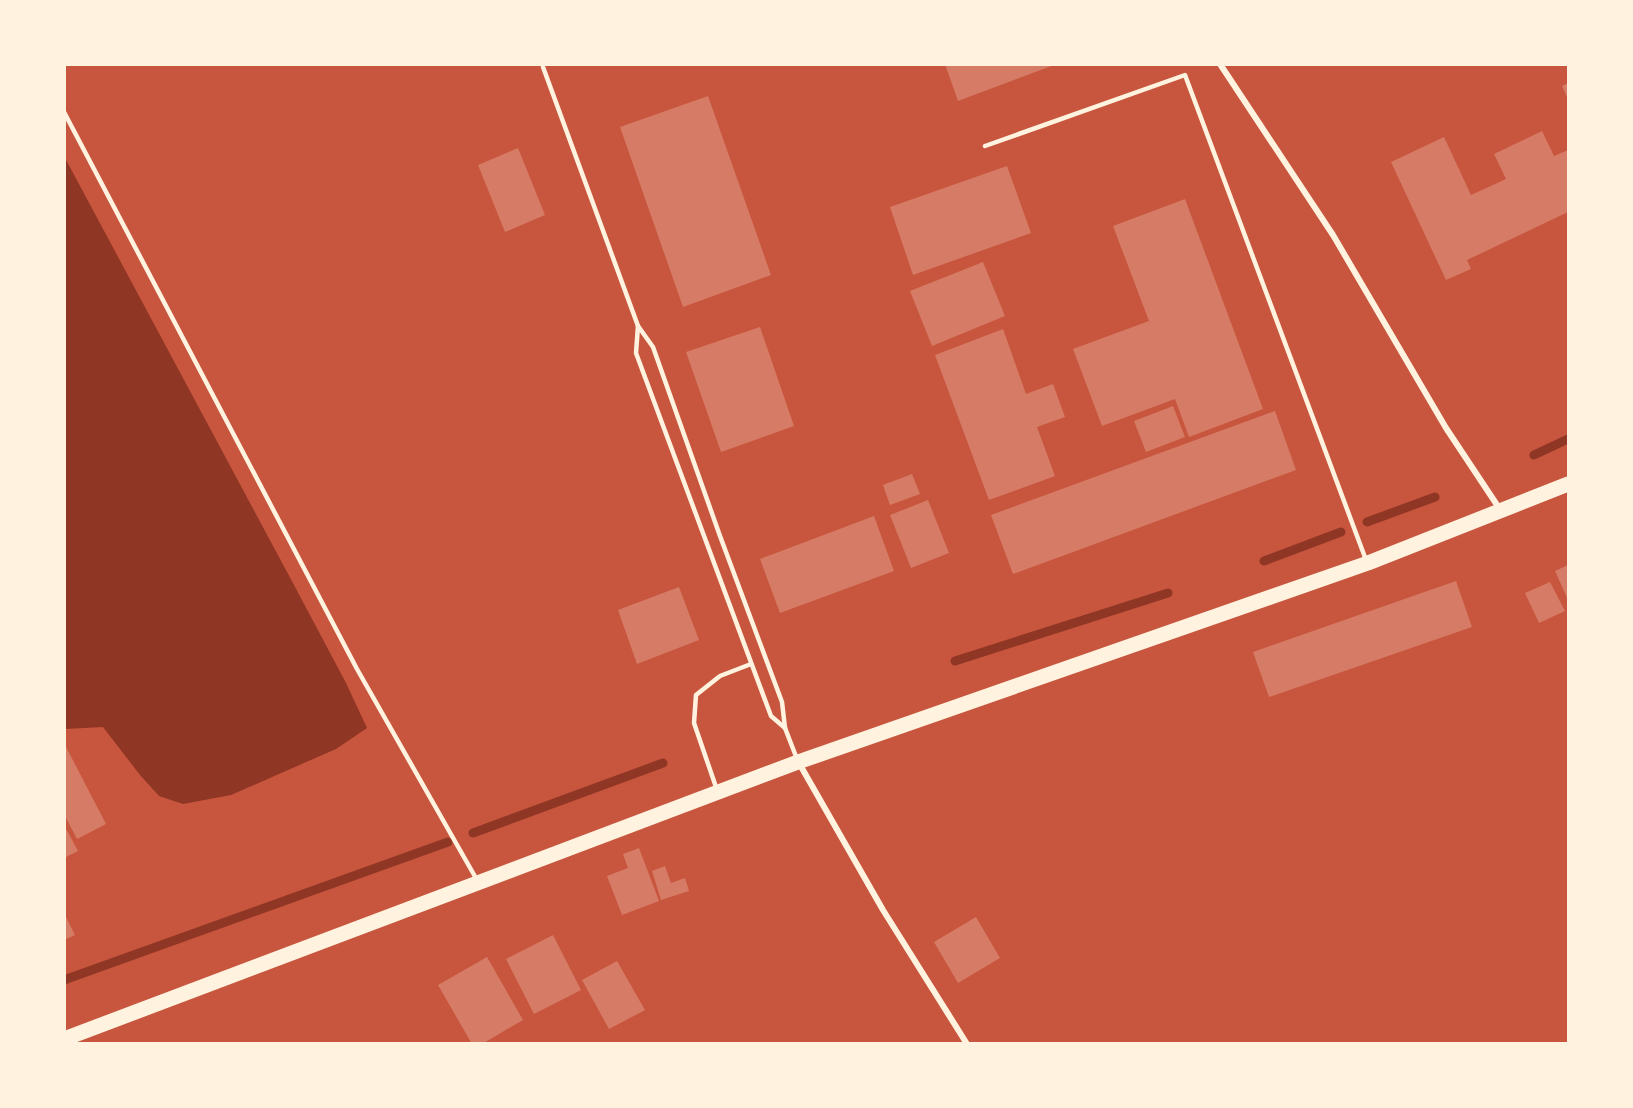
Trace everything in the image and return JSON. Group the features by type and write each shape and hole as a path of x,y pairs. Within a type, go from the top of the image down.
{"main road":[{"path":"64,1039 798,762 1368,563 1569,484"}],"street":[{"path":"1220,64 1333,235 1446,428 1502,512"},
{"path":"798,762 883,910 967,1044"}],"lane":[{"path":"543,67 639,327 653,347 782,702 785,728 798,762"},
{"path":"985,146 1185,75 1368,563"},
{"path":"64,112 357,669 478,883"},
{"path":"639,327 636,353 771,716 785,728"},
{"path":"718,792 694,723 696,695 720,676 752,664"}],"shaded area":[{"path":"65,158 346,683 367,728 336,749 231,795 183,804 159,796 103,727 65,729"}],"building":[{"path":"945,64 1054,64 1054,65 958,101"},
{"path":"1568,83 1568,99 1562,86"},
{"path":"708,96 771,275 683,307 620,127"},
{"path":"1542,131 1554,156 1568,150 1568,212 1467,260 1471,269 1446,280 1391,162 1444,137 1471,195 1506,179 1494,154"},
{"path":"518,148 545,215 505,232 478,165"},
{"path":"1007,166 1031,233 913,275 890,207"},
{"path":"1185,199 1263,409 1189,437 1175,399 1102,426 1073,349 1149,321 1113,226"},
{"path":"983,262 1005,316 932,346 910,291"},
{"path":"760,327 794,426 721,452 686,352"},
{"path":"1003,329 1026,394 1053,384 1065,417 1037,427 1055,476 989,500 935,355"},
{"path":"1173,406 1185,437 1146,452 1134,421"},
{"path":"1275,411 1296,470 1013,574 991,515"},
{"path":"912,474 920,494 890,505 883,485"},
{"path":"928,500 949,553 911,568 890,515"},
{"path":"874,516 894,571 780,613 760,559"},
{"path":"1568,565 1568,600 1555,571"},
{"path":"1456,581 1472,627 1269,697 1253,652"},
{"path":"1550,582 1565,611 1539,623 1525,593"},
{"path":"679,587 699,640 637,664 618,610"},
{"path":"64,743 106,824 77,839 66,818 64,819"},
{"path":"64,825 78,851 64,858"},
{"path":"639,848 659,901 622,915 607,876 628,868 623,854"},
{"path":"665,866 671,883 685,878 689,891 661,900 652,871"},
{"path":"64,913 75,935 64,940"},
{"path":"976,917 1000,958 958,983 934,942"},
{"path":"553,935 581,990 534,1014 506,959"},
{"path":"487,957 523,1020 482,1044 472,1044 438,985"},
{"path":"617,961 645,1010 609,1029 582,980"}],"waterway":[{"path":"1534,455 1568,439"},
{"path":"1367,522 1435,497"},
{"path":"1264,561 1341,532"},
{"path":"955,661 1168,593"},
{"path":"473,833 663,763"},
{"path":"64,980 448,842"}]}
